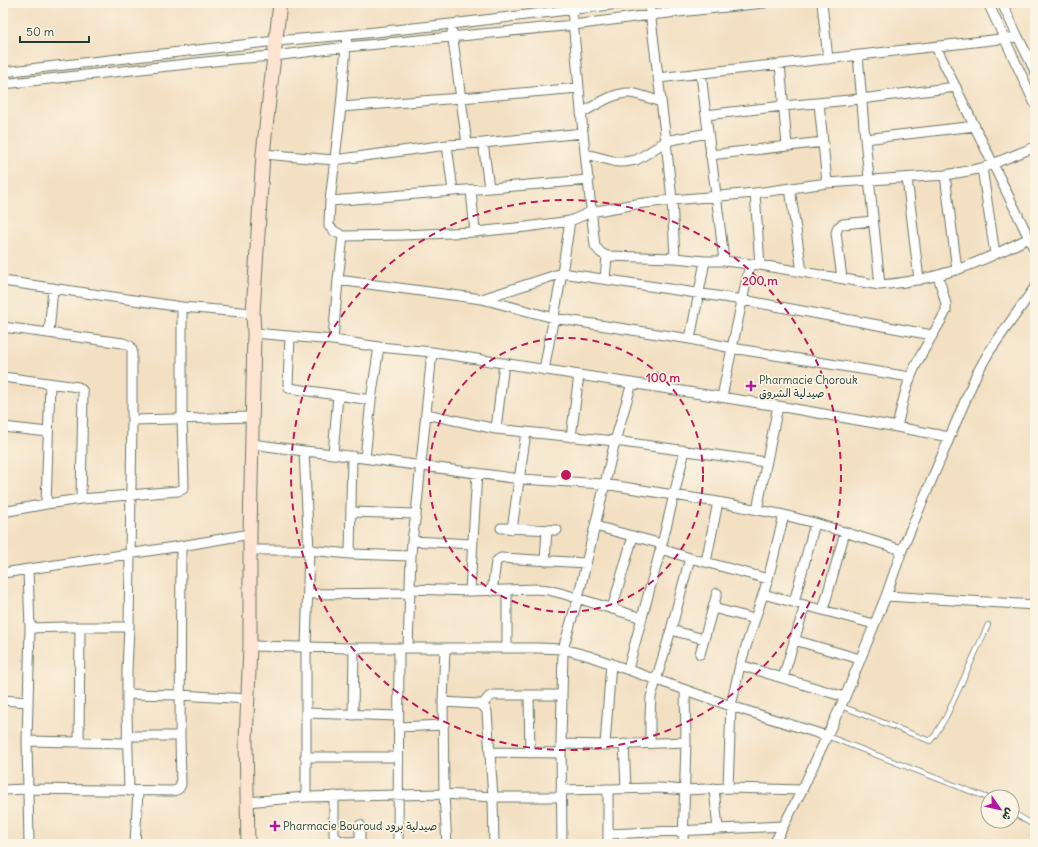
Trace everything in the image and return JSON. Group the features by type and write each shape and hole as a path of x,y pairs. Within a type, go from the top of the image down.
{"main road":[{"path":"248,844 246,741 250,646 253,314 263,154 280,3"}],"street":[{"path":"3,72 276,41 452,24 627,3"},
{"path":"649,3 666,141 672,200 675,258"},
{"path":"3,84 233,59 274,56 346,47 574,25 764,3"},
{"path":"822,3 828,58"},
{"path":"988,3 1035,104"},
{"path":"1002,3 1035,71"},
{"path":"572,10 595,246 601,253 607,256 675,258 755,264 880,285 899,284 957,270 1030,238"},
{"path":"452,24 467,144"},
{"path":"347,35 341,106 330,201 331,229 343,236 475,232 526,227 570,221 591,212 636,204 756,193 827,183 945,175 982,168 1035,147"},
{"path":"658,78 1018,38"},
{"path":"936,47 1035,251"},
{"path":"858,56 880,285"},
{"path":"780,64 787,146"},
{"path":"701,73 724,261"},
{"path":"706,115 861,99 956,87"},
{"path":"341,106 579,88"},
{"path":"581,113 622,93 633,94 661,102"},
{"path":"819,103 827,183"},
{"path":"865,139 975,126"},
{"path":"263,154 334,160 447,145 583,133"},
{"path":"586,154 613,161 624,162 636,160 666,141 708,133"},
{"path":"710,155 823,142"},
{"path":"483,143 489,188"},
{"path":"447,145 453,191"},
{"path":"982,168 995,254"},
{"path":"945,175 957,270"},
{"path":"907,178 919,280"},
{"path":"330,201 589,180"},
{"path":"790,188 802,272"},
{"path":"471,190 475,232"},
{"path":"722,397 743,300 755,264 756,193"},
{"path":"544,370 570,221"},
{"path":"842,278 836,233 838,227 843,224 874,221"},
{"path":"333,340 343,236"},
{"path":"605,279 607,256"},
{"path":"690,339 705,261"},
{"path":"482,299 562,273 743,300 932,335"},
{"path":"897,427 910,377 944,315 946,308 946,302 938,275"},
{"path":"338,280 482,299 554,318 690,339 732,348 910,377"},
{"path":"3,281 182,307 253,314"},
{"path":"774,844 802,790 845,697 886,596 902,550 976,375 1035,287"},
{"path":"49,333 53,288"},
{"path":"3,512 46,504 178,491 183,489 182,307"},
{"path":"3,327 123,343 130,346 132,350 127,694 128,740 133,791 135,844"},
{"path":"254,333 333,340 379,347 432,352 778,406 949,437"},
{"path":"290,336 289,388 371,400"},
{"path":"365,458 371,400 379,347"},
{"path":"398,844 398,716 403,648 410,591 412,541 432,352"},
{"path":"496,429 504,363"},
{"path":"571,437 579,375"},
{"path":"3,377 78,387 82,390 81,500"},
{"path":"46,504 50,383"},
{"path":"562,844 561,749 563,649 578,598 615,441 632,383"},
{"path":"333,454 338,395"},
{"path":"756,510 778,406"},
{"path":"426,414 496,429 615,441 766,462"},
{"path":"132,420 253,418"},
{"path":"3,427 48,432"},
{"path":"512,529 526,432"},
{"path":"252,444 520,479 604,484 718,502 784,515 815,523 902,550"},
{"path":"628,669 662,547 685,450"},
{"path":"304,451 309,550 306,647 306,797"},
{"path":"350,554 352,456"},
{"path":"470,591 477,473"},
{"path":"706,562 718,502"},
{"path":"351,512 416,514"},
{"path":"728,788 731,706 740,665 768,579 784,515"},
{"path":"794,602 815,523"},
{"path":"595,526 633,536 690,558 768,579"},
{"path":"501,528 558,530"},
{"path":"545,561 547,530"},
{"path":"823,610 845,532"},
{"path":"3,573 250,534"},
{"path":"612,609 633,536"},
{"path":"412,541 473,544"},
{"path":"3,790 178,790 181,784 181,546"},
{"path":"250,550 309,550 350,554 411,556"},
{"path":"492,591 496,562 503,558 586,563"},
{"path":"650,743 651,697 672,630 690,558"},
{"path":"28,569 30,628 27,741 29,844"},
{"path":"507,590 507,648"},
{"path":"308,594 410,591 548,590 642,618"},
{"path":"700,654 717,593"},
{"path":"763,594 874,624"},
{"path":"886,596 1035,605"},
{"path":"782,678 805,605"},
{"path":"713,608 755,619"},
{"path":"79,742 80,627"},
{"path":"30,628 129,627"},
{"path":"672,630 704,639"},
{"path":"794,640 860,659"},
{"path":"250,646 563,649 628,669 731,706 827,736"},
{"path":"353,715 354,648"},
{"path":"445,648 443,702 446,844"},
{"path":"605,745 611,664"},
{"path":"740,665 845,697"},
{"path":"683,844 686,742 685,690"},
{"path":"127,694 248,699"},
{"path":"482,705 486,699 494,695 562,695"},
{"path":"529,696 530,753"},
{"path":"3,700 28,702"},
{"path":"443,702 478,704 482,705 487,712 493,797 494,844"},
{"path":"306,714 398,716"},
{"path":"398,727 444,725"},
{"path":"27,741 79,742 180,736"},
{"path":"490,752 530,753 605,745 686,742"},
{"path":"624,744 626,788"},
{"path":"305,757 398,757"},
{"path":"247,802 334,796 444,794 493,797 561,793 608,788 659,788 685,790 728,788 802,790"},
{"path":"608,788 608,844"},
{"path":"714,788 718,829"},
{"path":"334,796 334,835 336,838 342,841 360,843 360,825"},
{"path":"608,834 784,826"}],"lane":[{"path":"841,706 930,741 935,736 946,717 988,625"},
{"path":"827,736 980,795"},
{"path":"1020,817 1035,826"}],"place":[{"name":"Pharmacie Chorouk صيدلية الشروق","path":"751,386"},
{"name":"Pharmacie Bouroud صيدلية برود","path":"275,826"}]}
